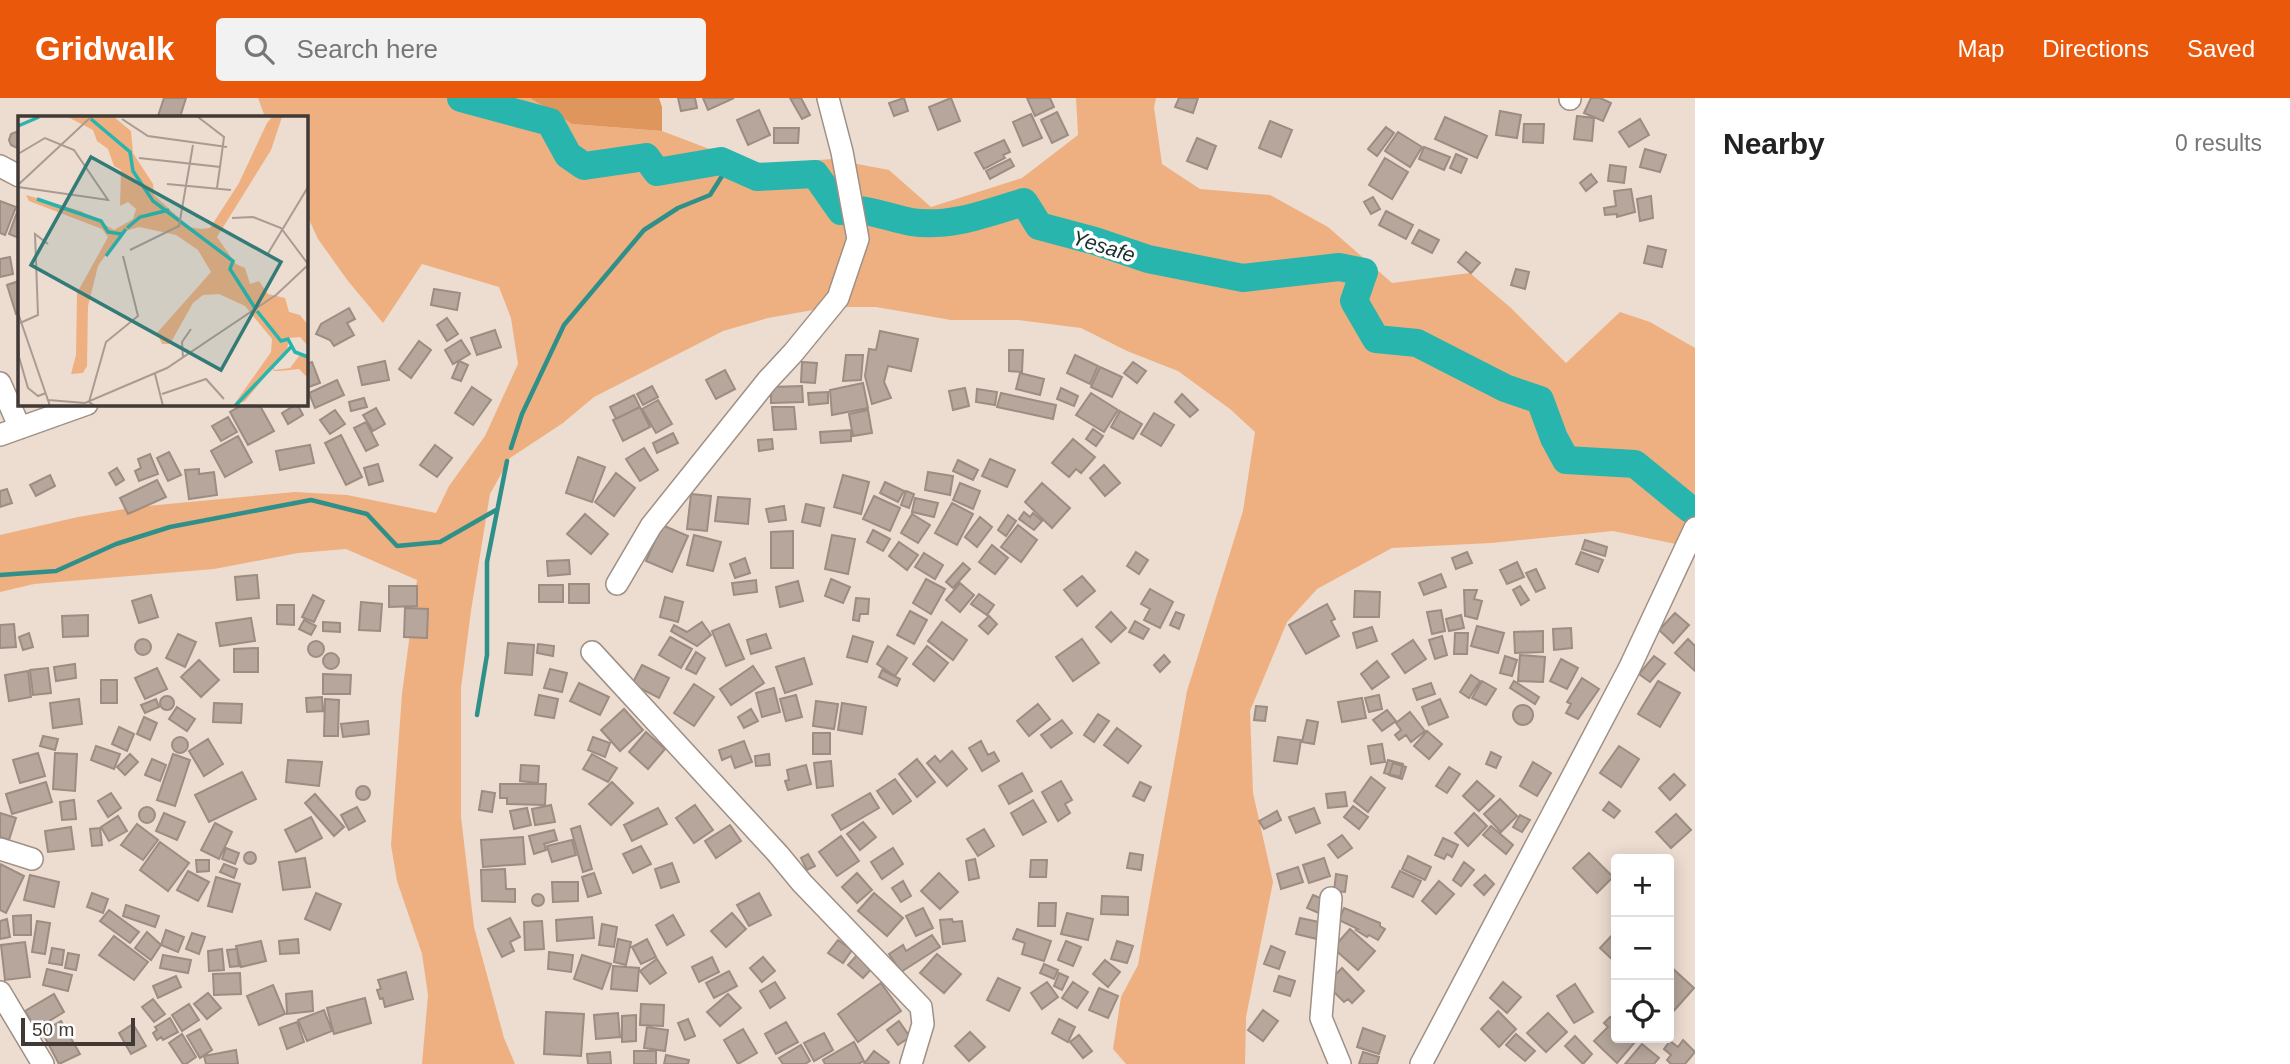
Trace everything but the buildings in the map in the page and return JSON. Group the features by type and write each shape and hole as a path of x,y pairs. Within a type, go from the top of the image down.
{"street":[{"path":"617,583 651,526 767,381 838,298 858,239 842,152 828,98"},
{"path":"0,166 18,175"},
{"path":"0,383 15,399 10,431 81,406"},
{"path":"1421,1064 1629,670 1695,528"},
{"path":"592,652 802,883 920,1007 923,1024 911,1064"},
{"path":"0,849 32,859"},
{"path":"1331,898 1321,1018 1340,1064"},
{"path":"0,992 43,1064"}],"shaded area":[{"path":"258,98 530,98 572,124 662,131 754,166 831,159 889,170 931,207 1022,178 1078,135 1076,98 1156,98 1154,107 1162,164 1200,189 1270,195 1328,227 1392,283 1470,273 1511,308 1566,363 1620,312 1650,322 1695,348 1695,548 1613,531 1491,543 1392,548 1317,589 1287,622 1250,711 1253,793 1273,882 1246,1017 1245,1064 1126,1064 1113,1049 1121,997 1138,965 1187,691 1243,511 1255,432 1230,409 1178,371 1127,351 1081,328 1018,320 951,320 876,307 830,307 768,318 723,331 594,397 563,423 510,458 490,494 461,688 461,817 474,927 504,1038 515,1064 422,1064 428,995 422,954 397,881 391,845 402,694 417,580 346,549 298,553 214,569 34,584 0,592 0,535 78,517 136,507 295,492 347,495 436,513 449,486 485,436 518,364 511,318 499,287 422,264 383,323 318,239 308,217 308,116 265,116"},
{"path":"530,98 659,98 662,107 662,131 572,124"}],"waterway":[{"name":"Yesafe","path":"461,98 550,122 568,155 584,166 646,157 657,172 721,161 757,177 815,174 841,211 867,211 911,222 954,221 1024,202 1039,226 1148,259 1243,278 1339,267 1364,272 1354,301 1376,339 1417,343 1505,388 1540,400 1554,438 1566,460 1635,464 1690,509"},
{"path":"511,448 522,414 564,325 644,230 678,208 710,195 729,165"},
{"path":"477,715 487,655 487,562 507,461"},
{"path":"0,575 56,571 116,544 170,527 311,500 367,514 397,546 440,542 496,510"}]}
